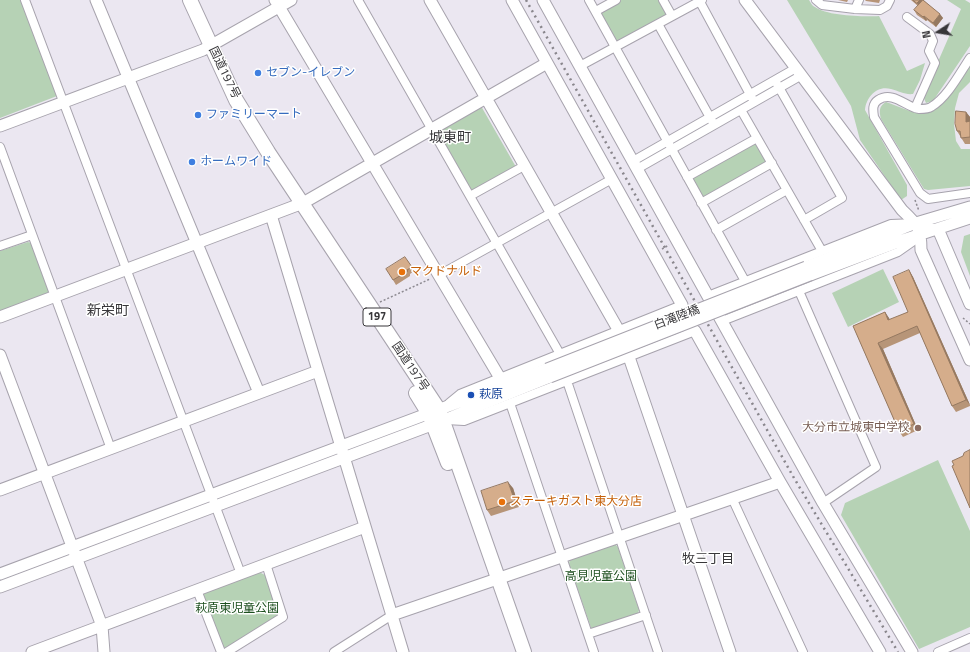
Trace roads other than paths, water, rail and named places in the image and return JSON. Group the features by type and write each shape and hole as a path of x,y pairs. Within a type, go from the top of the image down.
{"highway":[{"name":"国道197号","path":"183,0 207,48"},
{"name":"国道197号","path":"190,0 207,48 231,106 370,306 436,417 494,579 524,652"},
{"name":"国道197号","path":"298,204 381,335 436,417"},
{"name":"国道197号","path":"494,579 515,652"}],"street":[{"path":"25,0 240,574"},
{"path":"96,0 259,393"},
{"path":"0,126 207,48 277,4 291,0"},
{"path":"358,0 560,354"},
{"path":"430,0 618,331 629,356 730,652"},
{"path":"512,0 682,305 681,313 689,328 695,331 780,482 880,652"},
{"path":"543,0 678,240 823,503 912,652"},
{"path":"590,0 744,281"},
{"path":"596,11 616,0"},
{"path":"663,0 672,16"},
{"path":"580,66 700,0 755,102"},
{"path":"745,0 902,210 916,223 921,235 921,250 970,360"},
{"path":"816,0 822,5 880,10 887,6 890,0"},
{"path":"855,9 859,0"},
{"path":"277,4 500,378"},
{"path":"906,17 930,34 933,41 929,51 935,63 915,108"},
{"path":"658,24 714,125"},
{"path":"970,58 944,95 930,108 918,109 889,97 876,101 873,107 874,116 920,193 928,199 970,194"},
{"path":"0,317 298,204 547,63"},
{"path":"635,165 667,141 774,80 799,71"},
{"path":"635,165 672,149 755,102 779,88 799,71"},
{"path":"774,80 842,198 804,220"},
{"path":"741,110 822,251"},
{"path":"687,177 757,138"},
{"path":"0,148 110,449"},
{"path":"701,202 772,163"},
{"path":"470,196 524,166"},
{"path":"439,275 612,179"},
{"path":"716,230 787,190"},
{"path":"808,271 916,223 970,207"},
{"path":"271,215 403,652"},
{"path":"808,271 970,218"},
{"path":"708,296 891,224 916,223 938,229"},
{"path":"938,229 970,304"},
{"path":"0,246 32,235"},
{"path":"722,321 898,252 921,235"},
{"name":"白滝陸橋","path":"436,417 808,271"},
{"path":"799,291 876,467 823,503"},
{"path":"0,587 344,458 436,417 460,394 682,305"},
{"path":"0,574 341,447 436,417 464,421 695,331"},
{"path":"0,355 102,626 104,652"},
{"path":"0,490 318,371"},
{"path":"567,381 658,652"},
{"path":"510,403 594,652"},
{"path":"334,652 392,614 780,482"},
{"path":"732,498 803,652"},
{"path":"32,652 365,527"},
{"path":"227,652 282,617 266,564"},
{"path":"197,590 221,652"},
{"path":"588,634 646,615"},
{"path":"938,652 970,638"}],"railway":[{"path":"526,0 794,478 898,652"}],"place":[{"name":"セブン-イレブン","path":"258,73"},
{"name":"ファミリーマート","path":"198,115"},
{"name":"ホームワイド","path":"192,162"},
{"name":"マクドナルド","path":"402,272"},
{"name":"萩原","path":"471,395"},
{"name":"大分市立城東中学校","path":"918,428"},
{"name":"ステーキガスト東大分店","path":"502,502"}],"district":[{"name":"城東町","path":"450,139"},
{"name":"新栄町","path":"108,312"},
{"name":"牧三丁目","path":"708,560"}],"park label":[{"name":"高見児童公園","path":"601,577"},
{"name":"萩原東児童公園","path":"237,609"}]}
